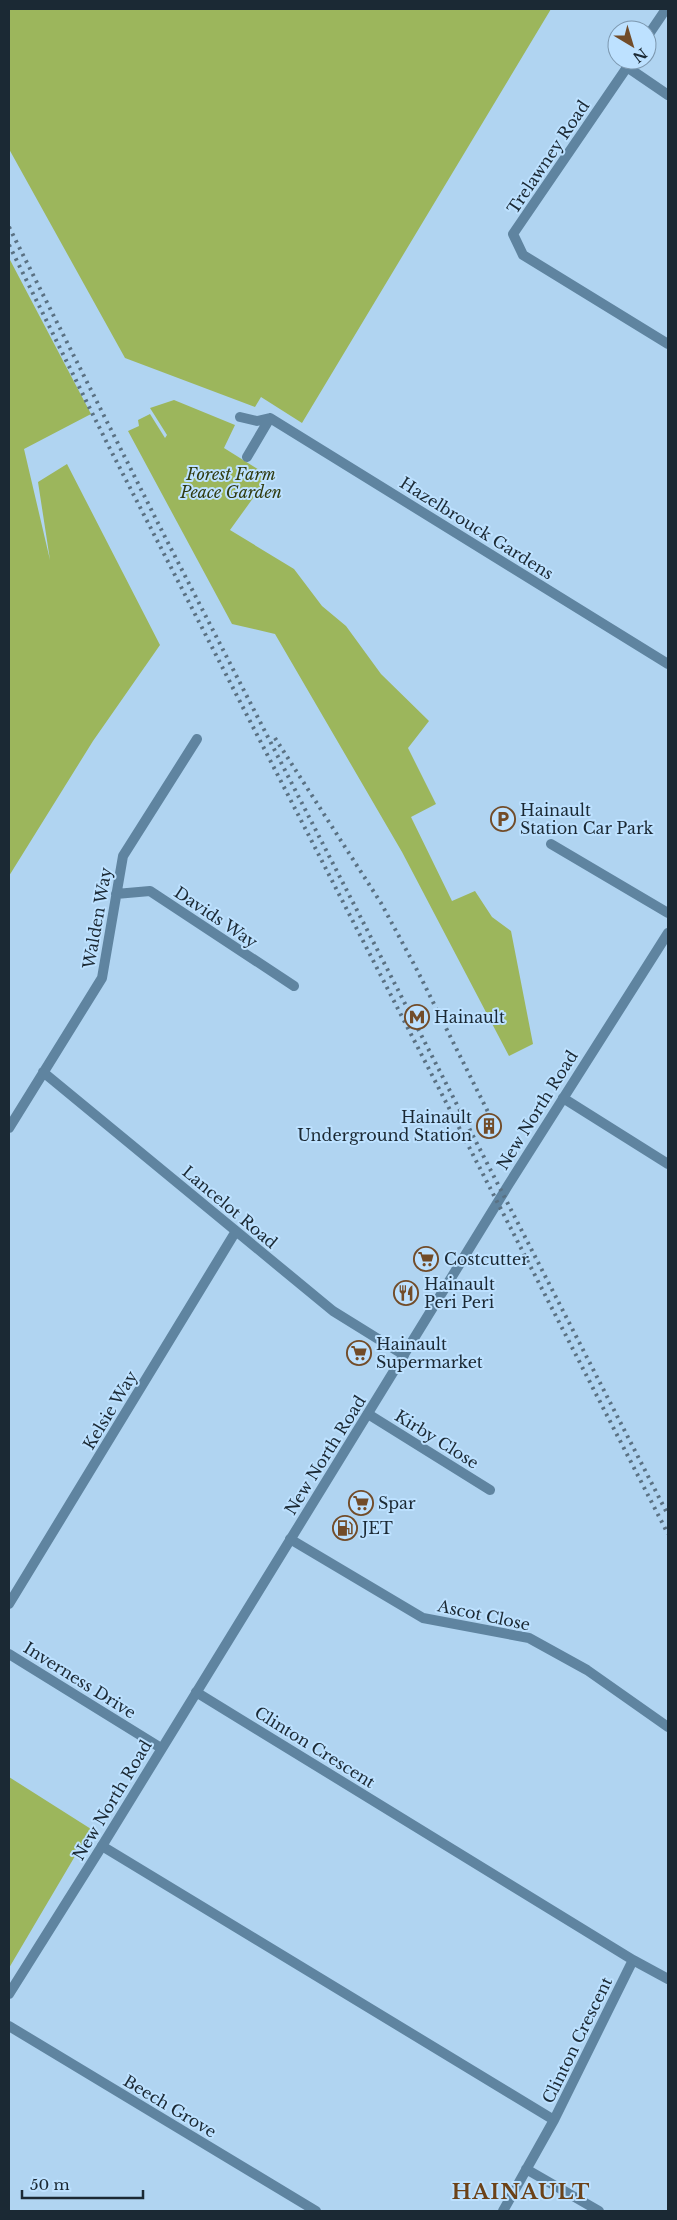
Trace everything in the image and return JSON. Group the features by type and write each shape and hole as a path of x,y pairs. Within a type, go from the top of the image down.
{"street":[{"path":"657,22 666,9"},
{"name":"Trelawney Road","path":"625,70 513,234 523,255 668,344"},
{"path":"637,70 668,95"},
{"path":"240,417 258,421 270,418"},
{"path":"247,457 270,418"},
{"name":"Hazelbrouck Gardens","path":"270,418 668,664"},
{"name":"Walden Way","path":"9,1128 102,978 123,856 197,739"},
{"path":"551,844 668,913"},
{"name":"Davids Way","path":"116,894 150,891 294,986"},
{"name":"New North Road","path":"9,1994 563,1098 666,940"},
{"name":"Lancelot Road","path":"43,1072 333,1311 404,1356"},
{"path":"563,1098 668,1164"},
{"name":"Kelsie Way","path":"9,1604 236,1231"},
{"name":"Kirby Close","path":"368,1414 490,1490"},
{"name":"Ascot Close","path":"290,1539 422,1618 529,1638 587,1670 668,1727"},
{"name":"Inverness Drive","path":"9,1654 161,1748"},
{"name":"Clinton Crescent","path":"102,1846 554,2120 633,1960 196,1692"},
{"path":"633,1960 668,1979"},
{"name":"Beech Grove","path":"9,2026 316,2211"},
{"path":"503,2211 554,2120"},
{"path":"526,2170 599,2211"}],"green space":[{"path":"9,9 551,9 302,423 261,397 255,407 125,358 9,149"},
{"path":"9,258 91,414 24,449 50,560 38,482 67,464 160,645 93,741 9,876"},
{"name":"Forest Farm Peace Garden","path":"174,400 235,425 224,448 269,476 230,530 294,569 322,606 346,626 381,674 429,721 408,748 436,804 411,817 452,901 475,891 492,917 511,931 533,1044 509,1056 402,852 275,634 232,624 128,431 139,426 138,420 150,414 165,438 167,435 150,408"},
{"path":"9,1777 91,1829 9,1968"}],"railway":[{"path":"9,227 164,535 668,1515"},
{"path":"9,245 107,443 668,1534"},
{"path":"275,738 381,903 416,968 491,1118"}],"place":[{"name":"Hainault Station Car Park","path":"503,819"},
{"name":"Hainault","path":"417,1017"},
{"name":"Hainault Underground Station","path":"489,1126"},
{"name":"Costcutter","path":"426,1259"},
{"name":"Hainault Peri Peri","path":"406,1293"},
{"name":"Hainault Supermarket","path":"359,1353"},
{"name":"Spar","path":"361,1503"},
{"name":"JET","path":"345,1528"}],"district":[{"name":"HAINAULT","path":"521,2192"}]}
